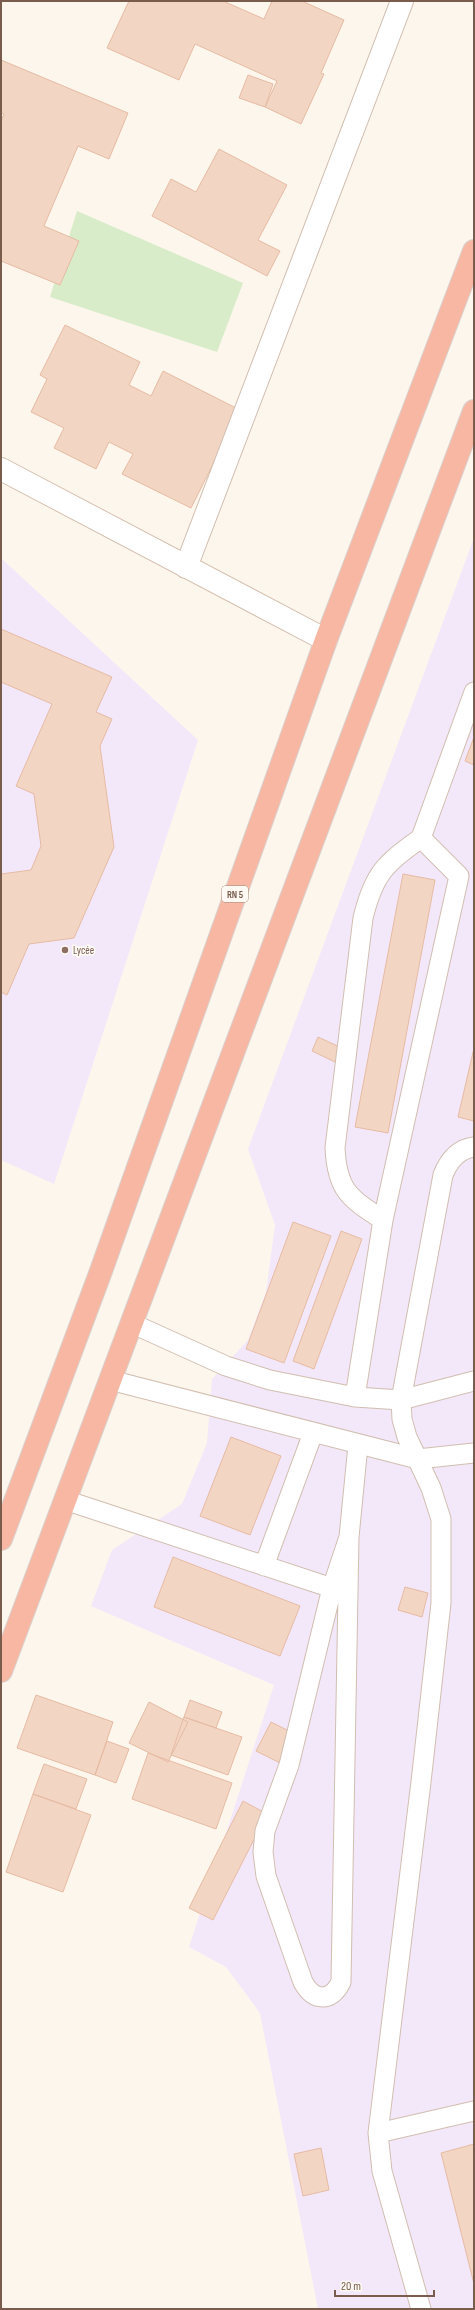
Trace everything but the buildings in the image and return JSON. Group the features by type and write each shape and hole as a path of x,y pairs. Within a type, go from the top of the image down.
{"highway":[{"name":"RN 5","path":"1,1540 101,1271 326,640 474,251"},
{"path":"1,1671 474,411"}],"street":[{"path":"186,567 402,1"},
{"path":"1,469 326,640"}],"lane":[{"path":"383,1220 355,1202 343,1187 336,1170 335,1148 363,918 369,895 378,876 390,860 421,838 474,692"},
{"path":"355,1397 383,1220 459,876 421,838"},
{"path":"421,2309 382,2171 378,2133 420,1790 441,1603 441,1520 431,1488 407,1437 402,1419 401,1400 443,1175 453,1156 462,1150 474,1146"},
{"path":"131,1323 226,1366 263,1378 355,1397 401,1400 474,1381"},
{"path":"110,1380 358,1445 418,1459 474,1453"},
{"path":"264,1566 313,1433"},
{"path":"349,1536 332,1588 289,1765 265,1831 263,1852 266,1876 303,1982 308,1992 317,1997 327,1997 337,1991 341,1982 349,1536 358,1445"},
{"path":"65,1500 332,1588"},
{"path":"378,2133 474,2110"}],"shaded area":[{"path":"474,538 474,2309 318,2309 260,2013 226,1967 189,1947 274,1685 91,1606 112,1550 182,1504 207,1443 212,1379 248,1340 266,1292 275,1225 248,1149"},
{"name":"Lycée","path":"1,558 198,740 54,1184 1,1160"}],"green space":[{"path":"77,211 243,283 217,352 50,297"}],"place":[{"name":"Lycée","path":"65,950"}]}
